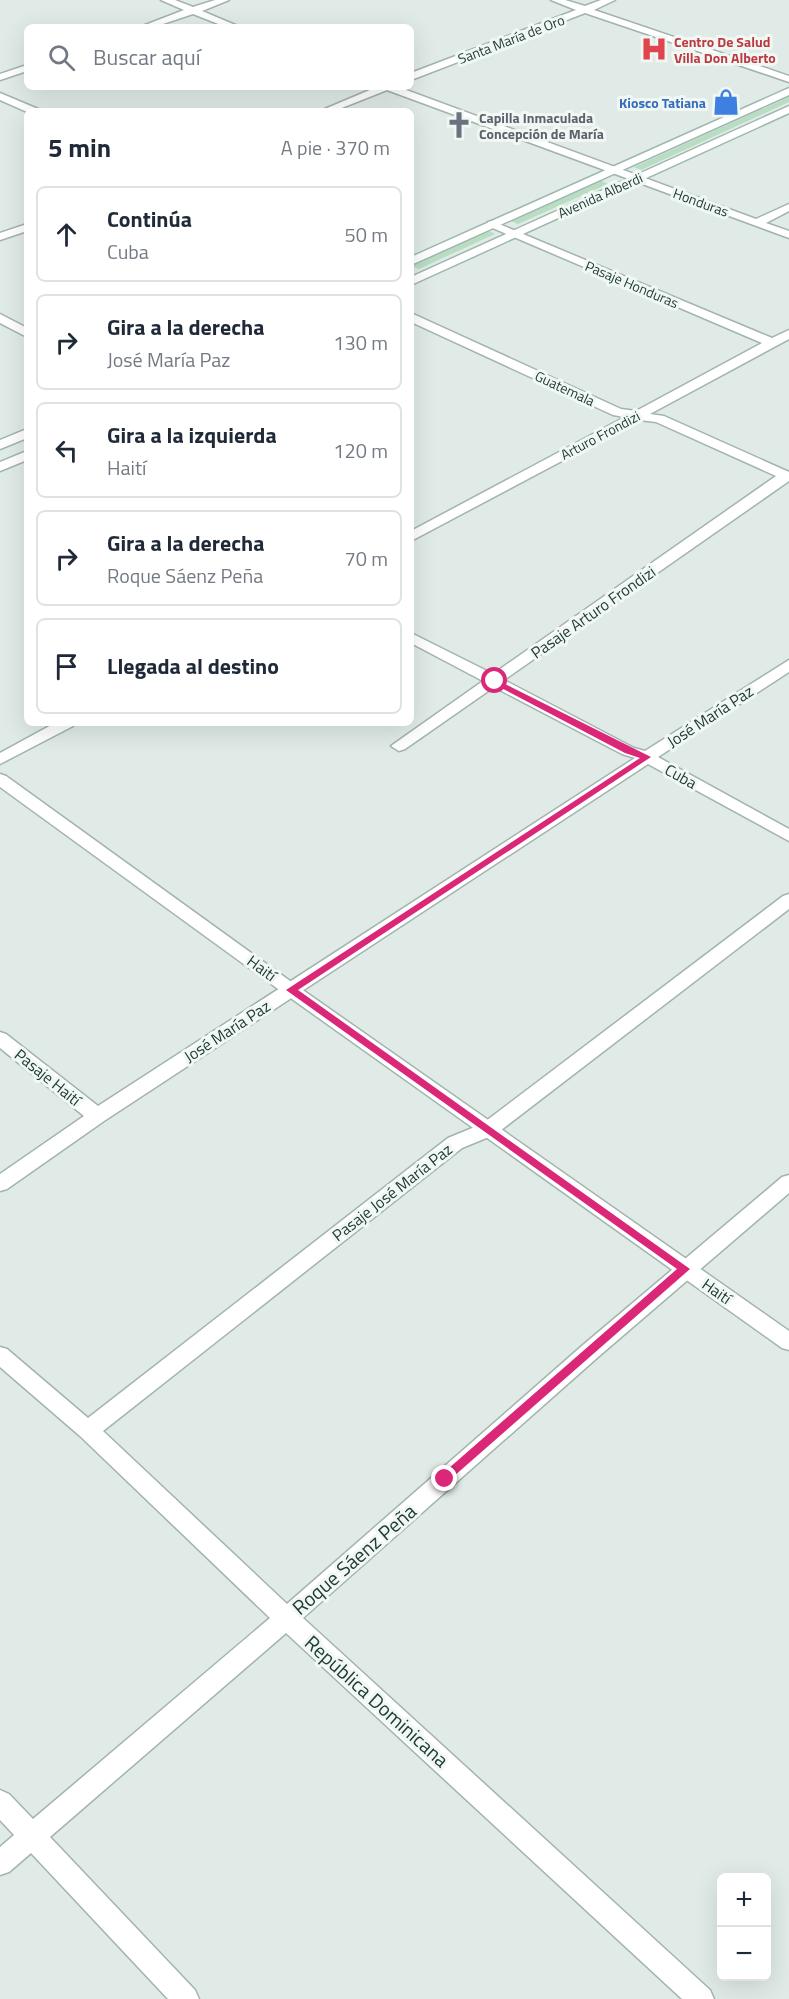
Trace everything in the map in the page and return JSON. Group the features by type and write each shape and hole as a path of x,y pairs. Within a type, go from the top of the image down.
{"street":[{"path":"166,0 228,24"},
{"path":"153,24 224,0"},
{"path":"556,0 789,80"},
{"name":"Santa María de Oro","path":"414,76 610,0"},
{"path":"0,77 24,69"},
{"path":"333,108 379,90"},
{"name":"Honduras","path":"395,90 789,235"},
{"name":"Avenida Alberdi","path":"414,260 789,91"},
{"path":"0,96 27,108"},
{"name":"Avenida Alberdi","path":"414,279 789,109"},
{"path":"756,223 789,207"},
{"name":"Pasaje Honduras","path":"492,224 772,343"},
{"path":"0,237 24,228"},
{"path":"0,318 24,331"},
{"name":"Guatemala","path":"414,318 618,412 659,419 788,476"},
{"name":"Arturo Frondizi","path":"414,535 789,334"},
{"path":"0,445 24,434"},
{"path":"0,467 24,456"},
{"name":"Pasaje Arturo Frondizi","path":"399,746 788,476"},
{"name":"Cuba","path":"414,639 628,751 646,757 789,836"},
{"name":"José María Paz","path":"0,1184 97,1116 789,665"},
{"path":"0,759 61,726"},
{"name":"Haití","path":"0,779 291,990 789,1342"},
{"name":"Pasaje José María Paz","path":"88,1430 455,1143 489,1129 789,900"},
{"name":"Pasaje Haití","path":"0,1038 97,1116"},
{"name":"Roque Sáenz Peña","path":"0,1863 286,1618 685,1269 789,1182"},
{"name":"República Dominicana","path":"0,1355 88,1430 286,1618 701,1999"},
{"path":"0,1802 186,1999"}],"green space":[{"path":"789,97 789,102 641,170 634,167"},
{"path":"600,180 608,184 518,224 511,221"},
{"path":"489,231 495,234 419,269 414,267 414,265"}],"place":[{"name":"Centro De Salud Villa Don Alberto","path":"654,49"},
{"name":"Kiosco Tatiana","path":"726,102"},
{"name":"Capilla Inmaculada Concepción de María","path":"459,125"}],"route":[{"path":"445,1479 685,1269 291,990 646,757 628,751 495,681"}]}
